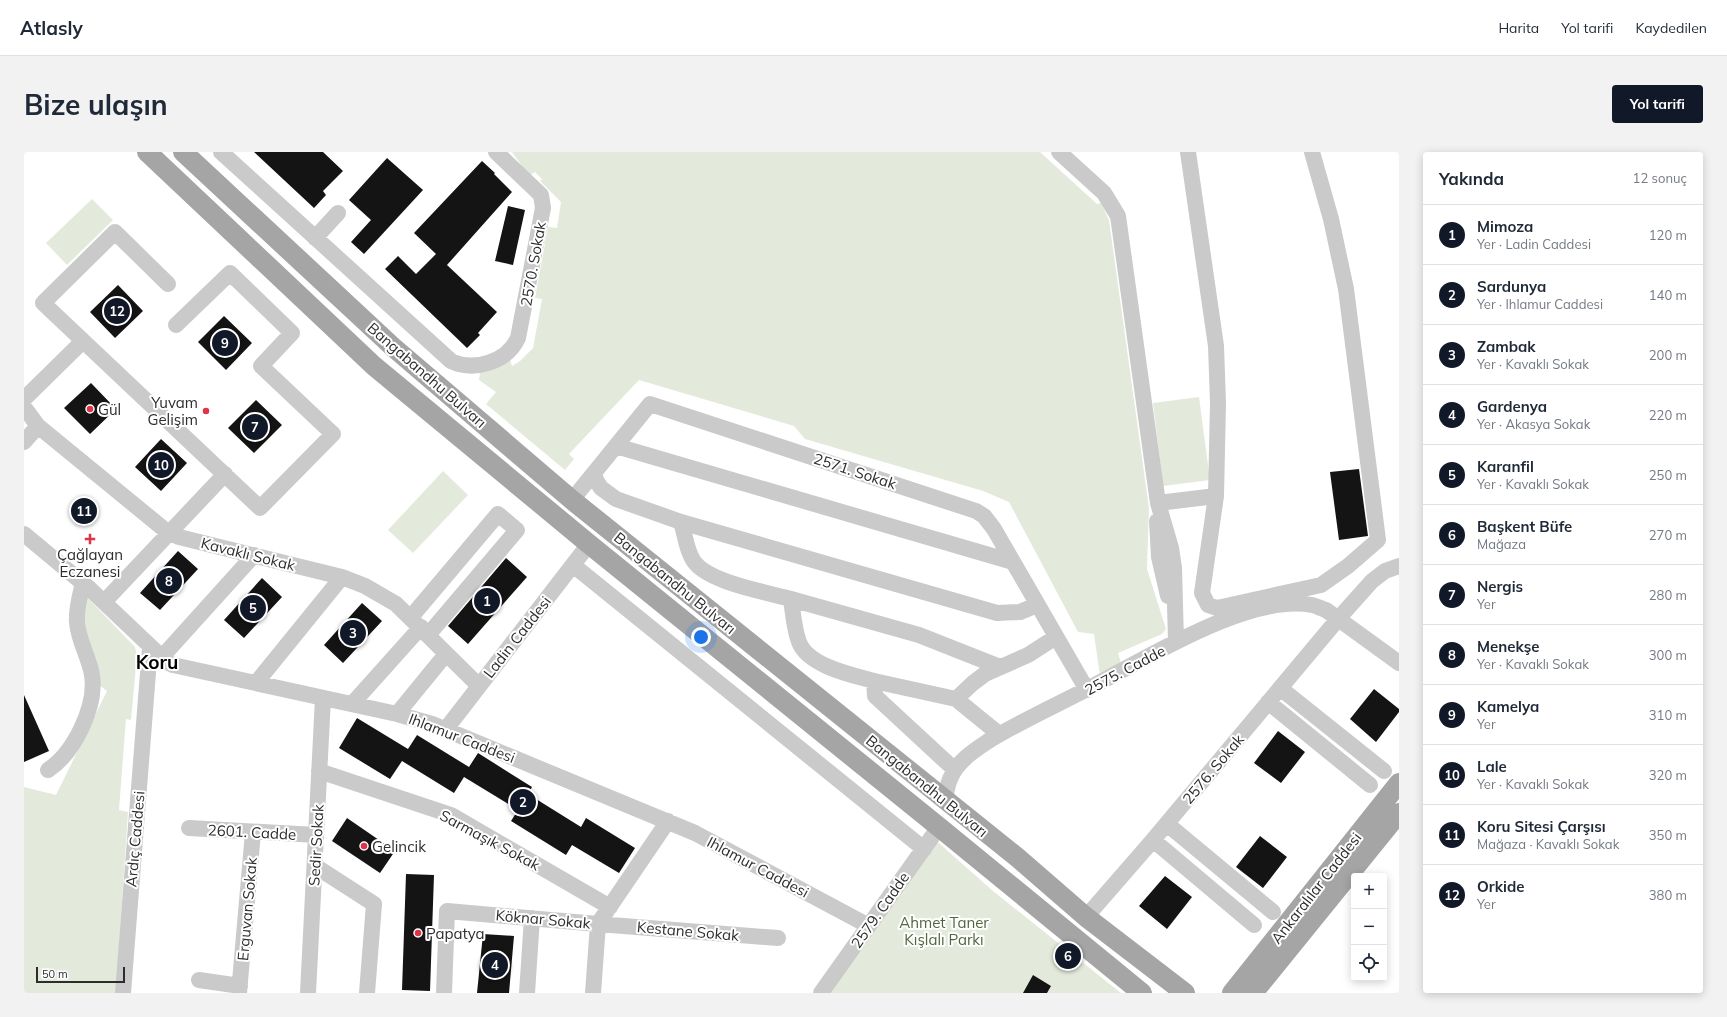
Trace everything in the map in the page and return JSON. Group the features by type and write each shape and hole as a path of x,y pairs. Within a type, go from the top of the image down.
{"main road":[{"name":"Bangabandhu Bulvarı","path":"147,152 374,366 589,544 1142,993"},
{"name":"Bangabandhu Bulvarı","path":"183,152 393,348 572,500 945,801 1018,858 1086,917 1185,993"},
{"name":"Ankaralılar Caddesi","path":"1232,993 1392,777"},
{"path":"939,827 945,801"},
{"name":"Ankaralılar Caddesi","path":"1253,993 1399,814"}],"street":[{"path":"221,152 315,238 338,213"},
{"name":"2570. Sokak","path":"315,238 451,361 461,365 472,366 494,361 510,349 518,338 543,208 541,195 496,152"},
{"path":"1060,152 1104,192 1118,216 1158,503 1157,531 1159,557 1176,642"},
{"path":"1188,152 1216,346 1218,403 1216,496 1202,593 1204,600 1212,608 1321,585 1348,566 1378,540 1346,288 1331,219 1312,152"},
{"path":"168,284 115,232 43,302 260,508 333,434 261,366 292,333 230,273 176,325"},
{"path":"25,408 83,340"},
{"name":"2571. Sokak","path":"572,500 650,404 976,511 990,522 1087,690"},
{"name":"Kavaklı Sokak","path":"25,408 38,426 170,533 179,537 342,578 365,586 388,598 420,626 479,686"},
{"path":"24,442 38,426"},
{"path":"616,446 1012,562"},
{"path":"594,473 601,488 616,499 682,522 996,613 1020,612 1037,605"},
{"path":"104,602 225,474"},
{"path":"1158,503 1216,496"},
{"path":"352,704 420,626 517,530 498,514 420,626"},
{"path":"682,522 691,555 701,570 716,578 919,635 1000,667"},
{"name":"Ihlamur Caddesi","path":"24,534 83,583 159,656 174,665 397,714 446,729 668,821 709,840 869,926"},
{"name":"Ladin Caddesi","path":"446,729 589,544"},
{"path":"147,685 159,656 254,555"},
{"path":"573,564 924,849"},
{"name":"2576. Sokak","path":"1086,917 1167,824 1338,619 1372,581 1386,571 1399,566"},
{"path":"256,683 342,578"},
{"path":"48,770 61,760 73,744 86,716 92,694 92,675 78,629 77,620 83,583"},
{"path":"791,599 799,643 806,652 817,661 828,667 874,681 956,699 999,734"},
{"name":"2575. Cadde","path":"945,801 950,779 955,770 968,756 999,734 1087,690 1176,642 1214,624 1274,606 1288,604 1313,605 1326,610 1399,663"},
{"path":"956,699 973,682 1000,667 1028,655 1056,637"},
{"path":"397,714 446,654"},
{"name":"Ardıç Caddesi","path":"123,993 147,685 159,656"},
{"path":"874,681 875,696 955,770"},
{"path":"1280,688 1392,777"},
{"name":"Sedir Sokak","path":"308,993 323,698"},
{"path":"1268,702 1370,785"},
{"name":"Sarmaşık Sokak","path":"319,771 451,815 610,907"},
{"name":"Köknar Sokak","path":"444,993 447,911 598,924 668,821"},
{"path":"1167,824 1273,912"},
{"name":"2579. Cadde","path":"821,993 939,827"},
{"name":"2601. Cadde","path":"189,828 316,835"},
{"name":"Erguvan Sokak","path":"199,980 239,990 253,832"},
{"path":"1153,840 1254,925"},
{"path":"315,866 374,904 367,993"},
{"path":"527,993 532,918"},
{"path":"593,993 598,924"},
{"name":"Kestane Sokak","path":"598,924 778,938"}],"green space":[{"path":"512,152 1040,152 1097,204 1101,203 1109,220 1149,508 1147,569 1166,629 1162,634 1118,653 1122,666 1100,676 1094,634 1078,632 1009,502 983,491 805,439 794,426 639,380 569,454 574,459 565,470 486,404 496,392 479,380 480,373 510,359 512,366 520,361 533,348 542,299 535,298 548,227 557,228 561,202 540,181 542,179 535,172 529,176"},
{"path":"92,199 113,220 67,265 46,243"},
{"path":"1199,397 1210,480 1163,486 1153,403"},
{"path":"443,471 468,495 413,553 388,530"},
{"path":"85,595 135,647 137,655 131,720 126,719 119,810 128,812 116,993 24,993 24,787 56,795 107,691 95,682 80,619"},
{"name":"Ahmet Taner Kışlalı Parkı","path":"932,837 993,891 1121,993 821,993"}],"building":[{"path":"254,152 323,152 343,171 323,191 326,195 314,208"},
{"path":"387,158 423,190 364,254 351,242 371,220 349,200"},
{"path":"482,161 512,192 447,265 497,312 478,333 480,335 467,348 385,269 398,256 416,274 436,254 414,233"},
{"path":"508,206 525,210 513,265 495,261"},
{"path":"118,285 143,311 115,338 90,312"},
{"path":"224,316 252,343 226,370 198,342"},
{"name":"Gül","path":"91,383 116,409 90,434 64,408"},
{"path":"256,400 282,425 254,453 228,428"},
{"path":"161,439 187,463 161,491 135,467"},
{"path":"1359,469 1368,536 1339,540 1330,472"},
{"path":"178,551 198,569 160,610 140,593"},
{"path":"506,558 527,577 468,644 448,626"},
{"path":"262,578 282,597 244,638 224,620"},
{"path":"362,603 382,621 343,663 324,645"},
{"path":"1374,689 1399,709 1399,712 1376,742 1350,719"},
{"path":"24,695 49,751 24,762"},
{"path":"357,718 408,749 417,735 469,767 478,753 532,787 528,794 581,827 586,818 635,848 619,873 572,845 566,855 511,821 518,810 464,777 454,793 402,761 390,779 339,748"},
{"path":"1278,731 1305,752 1281,783 1254,763"},
{"name":"Gelincik","path":"347,818 395,851 380,873 332,841"},
{"path":"1260,836 1287,857 1263,888 1236,867"},
{"name":"Papatya","path":"406,874 434,875 430,991 402,990"},
{"path":"1165,876 1192,897 1167,929 1139,906"},
{"path":"483,934 514,936 509,993 477,993"},
{"path":"1033,975 1051,986 1047,993 1023,993"}],"place":[{"name":"Orkide","path":"117,311"},
{"name":"Kamelya","path":"225,343"},
{"name":"Gül","path":"90,409"},
{"name":"Yuvam Gelişim","path":"206,411"},
{"name":"Nergis","path":"255,427"},
{"name":"Lale","path":"161,465"},
{"name":"Koru Sitesi Çarşısı","path":"84,511"},
{"name":"Çağlayan Eczanesi","path":"90,539"},
{"name":"Menekşe","path":"169,581"},
{"name":"Mimoza","path":"487,601"},
{"name":"Karanfil","path":"253,608"},
{"name":"Zambak","path":"353,633"},
{"name":"Sardunya","path":"523,802"},
{"name":"Gelincik","path":"364,846"},
{"name":"Papatya","path":"418,933"},
{"name":"Başkent Büfe","path":"1068,956"},
{"name":"Gardenya","path":"495,965"}],"district":[{"name":"Koru","path":"157,662"}]}
